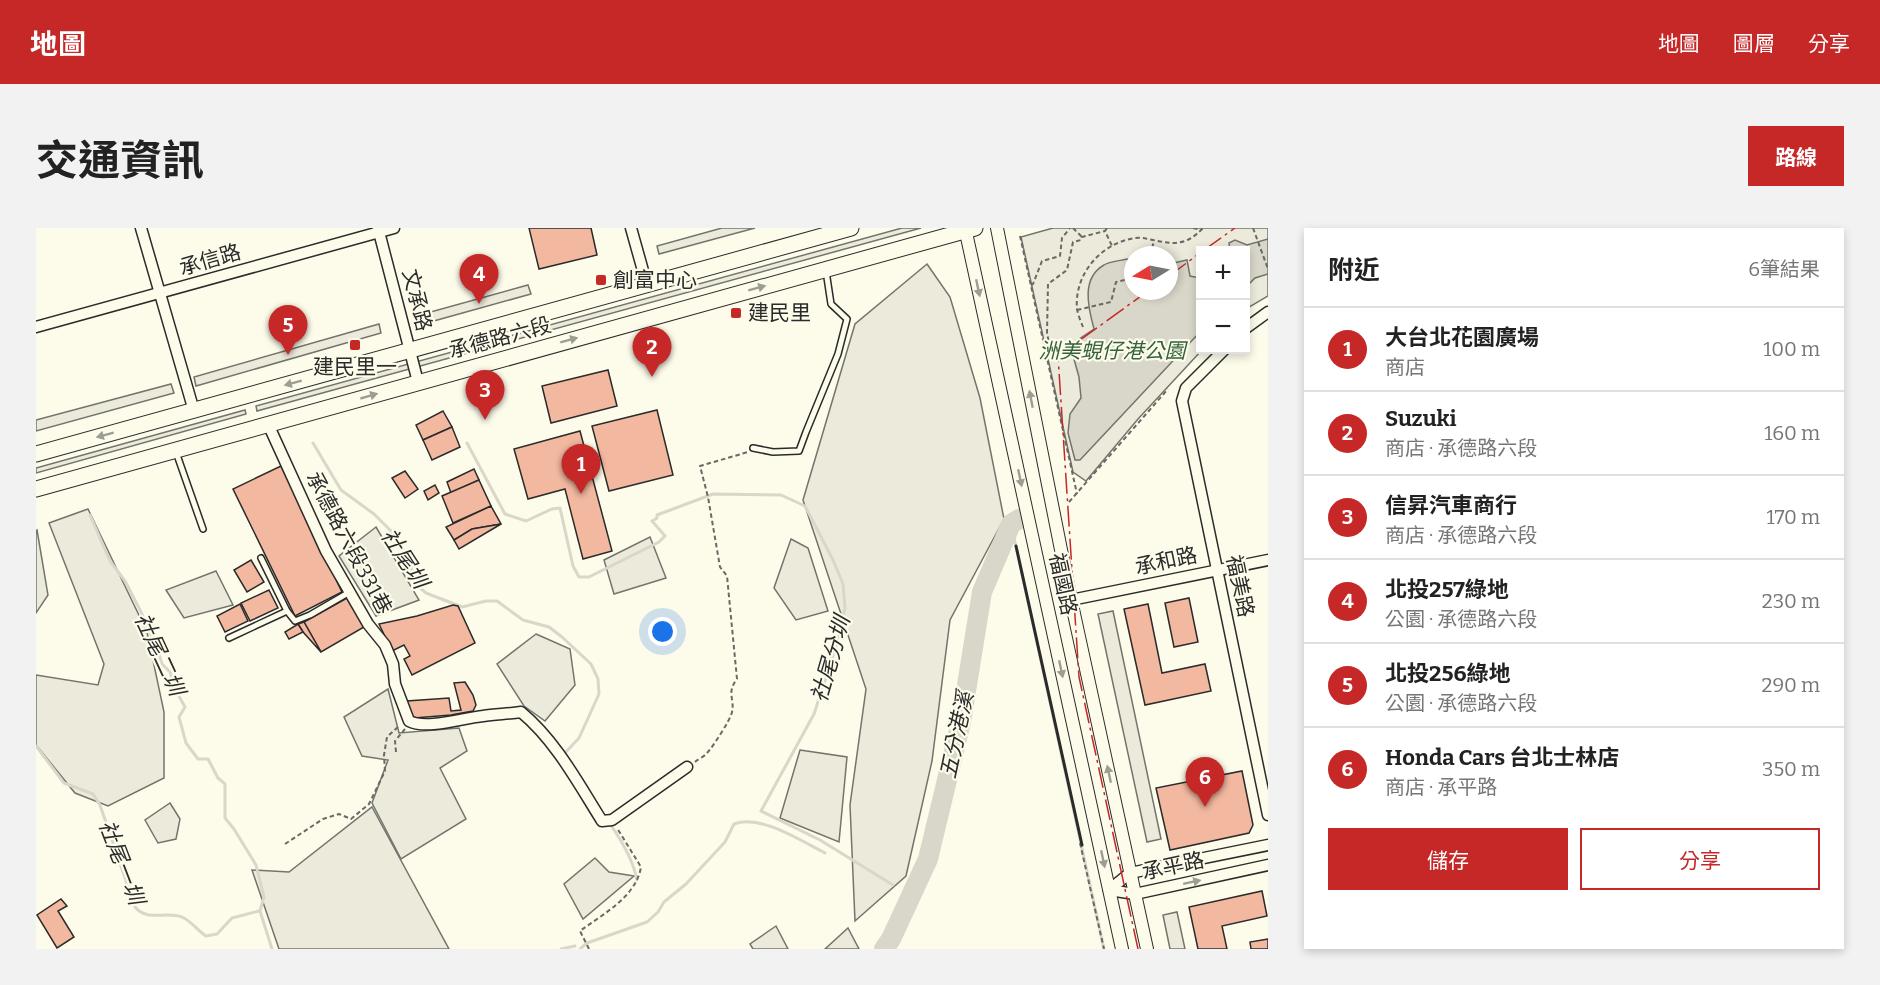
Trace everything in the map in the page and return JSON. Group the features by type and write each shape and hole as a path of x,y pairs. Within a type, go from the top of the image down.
{"main road":[{"name":"承德路六段","path":"36,454 851,228"},
{"name":"承德路六段","path":"36,489 969,229"}],"street":[{"path":"141,228 194,411"},
{"name":"承信路","path":"36,327 160,294 378,230 394,228"},
{"path":"631,228 646,285"},
{"name":"福國路","path":"997,228 1071,600 1147,949"},
{"name":"福國路","path":"969,229 1122,949"},
{"name":"文承路","path":"378,230 418,382"},
{"path":"1250,325 1268,312"},
{"name":"福美路","path":"1220,354 1186,388 1182,401 1268,815"},
{"name":"承德路六段331巷","path":"268,424 326,551 348,593 385,645 393,664 395,684 407,718"},
{"name":"承和路","path":"1071,600 1268,560"},
{"path":"407,718 415,724 439,723 520,712 538,726 603,820 612,820 687,767"},
{"name":"承平路","path":"1109,890 1130,873 1268,845"},
{"name":"承平路","path":"1109,890 1135,894 1268,865"}],"lane":[{"path":"753,448 773,452 800,451 838,354 847,319 831,304 826,269"},
{"path":"175,450 203,529"},
{"path":"261,558 287,611 295,621 348,593"},
{"path":"229,638 287,611"}],"path":[{"path":"1031,285 1042,261 1060,256 1062,237 1071,228 1082,237"},
{"path":"1193,228 1202,229"},
{"path":"1253,228 1268,269"},
{"path":"1083,327 1077,310 1079,291 1085,272 1093,260 1124,240 1139,237 1170,243 1186,242 1202,229"},
{"path":"1044,345 1049,343 1047,333 1048,284 1066,270 1073,242 1106,230 1112,246"},
{"path":"1020,236 1077,494"},
{"path":"1153,246 1154,241"},
{"path":"1077,310 1111,302 1116,282 1124,280"},
{"path":"1070,502 1168,389"},
{"path":"687,767 707,753 728,724 733,709 732,686 737,680 727,576 720,567 708,497 700,466 746,453 753,448"},
{"path":"396,752 395,741 407,718"},
{"path":"285,844 323,819 339,814 351,819 369,804 386,771 384,755 387,737 407,718"},
{"path":"590,949 580,931 634,887 641,867 612,820"},
{"path":"1080,843 1104,949"}],"green space":[{"path":"722,228 755,228 659,254 657,246"},
{"path":"902,228 921,228 257,411 256,406"},
{"name":"洲美蜆仔港公園","path":"1053,228 1268,228 1268,296 1250,307 1250,246 1196,246 1196,354 1198,354 1138,419 1086,481 1073,472 1021,237"},
{"path":"927,264 950,297 980,398 1004,519 950,620 932,761 906,876 855,921 850,805 866,689 803,500 855,324"},
{"path":"528,285 531,294 430,322 427,313"},
{"path":"379,324 381,333 196,386 194,377"},
{"path":"171,384 174,393 36,431 36,420"},
{"path":"245,410 246,414 36,473 36,468"},
{"path":"88,509 147,632 164,712 164,778 108,806 75,793 36,745 36,675 98,685 104,664 49,523"},
{"path":"376,527 419,600 376,616 339,556"},
{"path":"36,531 48,595 36,613"},
{"path":"650,537 666,578 614,594 604,560"},
{"path":"791,539 808,548 828,611 796,620 774,588"},
{"path":"216,571 233,605 184,618 166,590"},
{"path":"1113,611 1161,839 1147,842 1098,614"},
{"path":"536,634 570,649 575,685 545,721 524,706 497,664"},
{"path":"388,689 399,733 459,728 467,751 440,768 466,819 401,859 372,803 388,760 362,756 344,717"},
{"path":"800,750 847,757 839,842 780,818"},
{"path":"170,803 180,819 176,839 158,843 145,820"},
{"path":"372,807 449,949 279,949 252,870 289,872"},
{"path":"595,858 609,872 634,876 583,919 564,884"},
{"path":"1177,912 1185,949 1170,949 1163,915"},
{"path":"776,926 788,949 753,949 750,944"},
{"path":"848,928 859,949 825,949"}],"shaded area":[{"path":"1268,239 1268,274 1255,278 1250,283 1250,246 1229,246 1229,243 1235,240 1247,245"},
{"path":"1124,260 1124,300 1178,300 1178,262 1187,260 1190,276 1196,277 1196,336 1080,460 1075,460 1068,433 1070,414 1081,398 1079,377 1070,345 1094,329 1088,303 1089,285 1097,271 1112,262"}],"building":[{"path":"529,228 591,228 597,255 539,269"},
{"path":"608,370 617,406 551,423 542,386"},
{"path":"657,410 673,475 609,491 592,426"},
{"path":"443,411 452,427 423,440 416,425"},
{"path":"452,427 460,447 432,460 423,440"},
{"path":"580,431 612,551 583,559 565,489 528,499 514,449"},
{"path":"281,466 342,592 295,616 233,489"},
{"path":"474,469 479,480 451,493 447,482"},
{"path":"405,471 418,489 405,498 392,478"},
{"path":"479,480 491,506 453,523 442,496"},
{"path":"435,485 439,493 428,500 424,491"},
{"path":"491,506 501,524 472,529 454,540 446,527"},
{"path":"501,524 459,549 454,540 472,529"},
{"path":"251,560 264,582 247,592 234,570"},
{"path":"269,590 278,608 250,621 241,603"},
{"path":"347,598 364,627 321,652 304,622"},
{"path":"1189,598 1198,642 1174,647 1165,603"},
{"path":"240,604 248,621 225,632 217,616"},
{"path":"1148,604 1162,673 1205,664 1211,691 1145,705 1124,609"},
{"path":"453,605 458,606 475,643 412,675 404,659 410,656 404,645 392,651 379,624"},
{"path":"304,622 321,652 298,624"},
{"path":"298,624 303,632 289,639 285,632"},
{"path":"465,682 476,705 473,711 414,718 411,714 407,701 449,698 451,711 461,710 454,683"},
{"path":"1242,771 1253,825 1249,833 1170,850 1156,788"},
{"path":"1262,891 1267,916 1222,926 1227,949 1198,949 1189,907"},
{"path":"61,899 67,906 58,911 74,937 57,948 37,915"},
{"path":"1268,939 1268,949 1251,949 1250,942"}],"waterway":[{"name":"社尾圳","path":"313,443 341,490 374,514 394,534 410,561 413,576 419,587 426,593 462,607 486,601 497,601 523,620 549,627 591,664 598,679 599,694 579,738 564,754"},
{"name":"社尾分圳","path":"467,443 505,514 526,521 552,509 560,508 573,566 579,577 589,577 659,542 665,536 652,521 657,518 657,515 713,494 781,495 805,506 843,584 845,608 836,647 814,714 761,811 820,840 893,885"},
{"name":"社尾二圳","path":"90,515 110,561 125,581 141,612 162,664 170,672 176,691 185,707 179,717 186,743 198,759 208,759 218,778 225,784 225,818 256,865 264,897 260,911 272,949"},
{"name":"五分港溪","path":"884,949 891,939 928,859 961,722 982,592 1011,524 1019,519"},
{"path":"1011,524 1104,949"},
{"name":"社尾一圳","path":"36,746 64,783 93,794 100,805 135,907 140,911 151,915 182,917 206,936 217,934 232,918 259,911"},
{"path":"580,949 587,943 647,922 725,842 734,824 756,823 781,830 825,853"},
{"name":"社尾圳","path":"610,824 633,865 637,880"},
{"path":"561,949 575,946"}],"wall":[{"path":"1016,546 1082,845"}],"power":[{"path":"1210,246 1235,228"},
{"path":"1178,269 1196,256"},
{"path":"1136,300 1058,356 1079,677 1138,949"}],"place":[{"name":"創富中心","path":"601,280"},
{"name":"北投257綠地","path":"479,304"},
{"name":"建民里","path":"736,313"},
{"name":"建民里一","path":"355,345"},
{"name":"北投256綠地","path":"288,355"},
{"name":"Suzuki","path":"652,377"},
{"name":"信昇汽車商行","path":"485,420"},
{"name":"大台北花園廣場","path":"581,494"},
{"name":"Honda Cars 台北士林店","path":"1205,807"}]}
